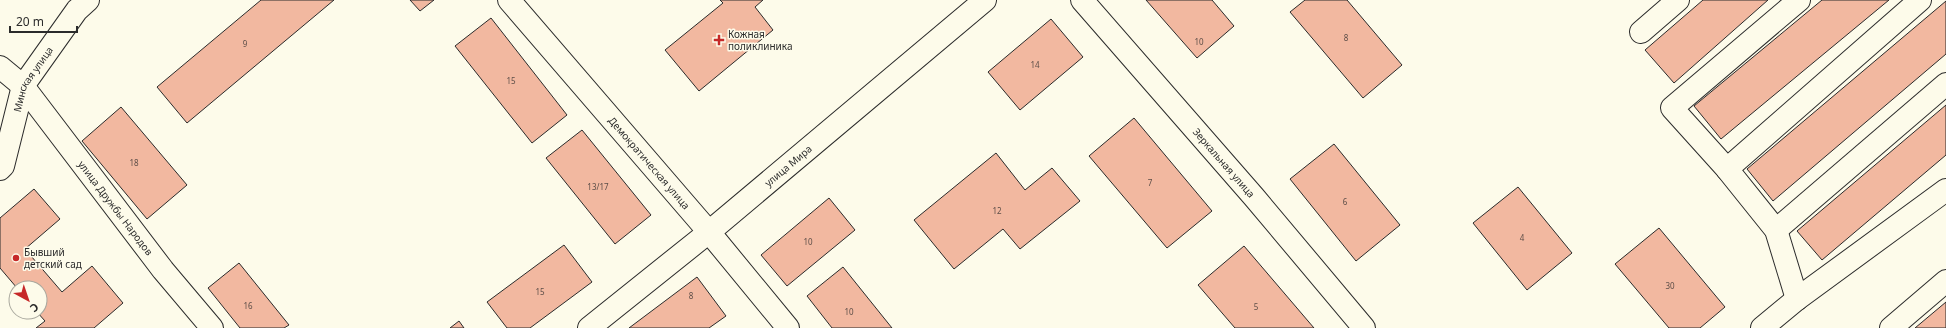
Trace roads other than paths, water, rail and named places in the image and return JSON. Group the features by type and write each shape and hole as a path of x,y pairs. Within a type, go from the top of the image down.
{"street":[{"name":"Минская улица","path":"0,169 4,166 23,86 77,10 88,0"},
{"name":"Демократическая улица","path":"509,0 709,232 788,328"},
{"name":"улица Мира","path":"589,328 709,232 985,0"},
{"name":"Зеркальная улица","path":"1082,0 1254,197 1364,328"},
{"path":"1641,32 1678,0"},
{"path":"1797,299 1776,230 1727,169 1672,108 1799,0"},
{"path":"1727,169 1920,0"},
{"name":"улица Дружбы Народов","path":"0,67 23,86 163,270 212,328"},
{"path":"1776,230 1946,84"},
{"path":"1762,328 1797,299 1946,190"},
{"path":"1891,328 1946,281"}],"place":[{"name":"Кожная поликлиника","path":"719,40"},
{"name":"Бывший детский сад","path":"16,258"}]}
